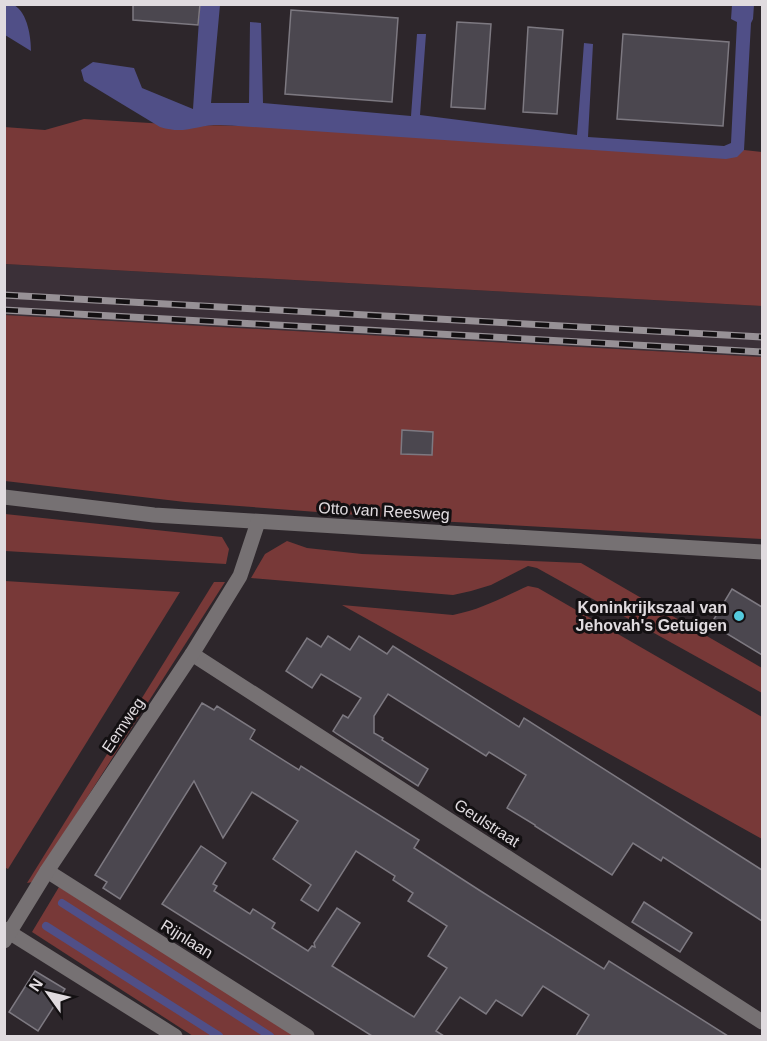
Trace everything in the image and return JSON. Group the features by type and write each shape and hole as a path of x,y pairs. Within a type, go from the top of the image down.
{"street":[{"name":"Otto van Reesweg","path":"4,497 154,515 762,552"},
{"name":"Eemweg","path":"6,934 192,654 240,576 258,522"},
{"name":"Geulstraat","path":"192,654 762,1022"},
{"name":"Rijnlaan","path":"47,871 307,1036"},
{"path":"6,934 175,1036"}],"shaded area":[{"path":"4,5 14,5 23,14 29,33 31,51 5,35"},
{"path":"200,5 220,5 211,103 249,103 250,22 261,23 263,103 411,116 417,34 426,34 420,115 577,135 584,43 593,44 588,137 724,146 731,143 737,22 731,19 732,5 754,5 744,150 737,157 726,159 229,125 175,130 160,127 84,81 81,70 93,62 134,68 142,88 193,109"},
{"path":"84,119 183,125 290,126 723,153 744,150 762,152 762,306 5,264 4,127 45,130"},
{"path":"4,264 762,306 762,357 5,315"},
{"path":"4,315 762,357 762,539 436,521 185,502 5,481"},
{"path":"5,514 222,537 229,549 226,564 5,551"},
{"path":"287,541 307,548 362,554 581,563 762,668 762,693 537,568 528,566 491,585 453,595 251,578 265,554"},
{"path":"5,581 180,592 8,869 4,867"},
{"path":"214,582 225,582 33,882 27,883"},
{"path":"528,586 538,588 762,717 762,839 342,605 453,615 483,606"},
{"path":"59,887 303,1036 193,1036 32,932"}],"building":[{"path":"133,4 200,4 198,25 133,20"},
{"path":"291,10 398,18 392,102 285,94"},
{"path":"457,22 491,24 485,109 451,107"},
{"path":"528,27 563,30 557,114 523,112"},
{"path":"623,34 729,42 723,126 617,119"},
{"path":"402,430 433,432 432,455 401,454"},
{"name":"Koninkrijkszaal van Jehovah's Getuigen","path":"732,589 762,607 762,655 711,624"},
{"path":"328,636 350,650 359,636 387,654 393,646 519,727 524,718 762,870 762,921 663,857 661,861 633,843 612,875 507,808 526,775 489,752 486,756 388,694 374,716 374,733 428,769 418,786 337,734 333,731 343,715 348,718 361,698 321,674 312,688 286,671 307,638 321,647"},
{"path":"202,703 214,710 217,706 255,730 250,739 299,770 301,766 419,840 414,848 479,890 604,969 609,961 728,1036 576,1036 589,1015 543,986 522,1016 496,1000 486,1014 460,997 436,1031 444,1036 372,1036 162,904 201,846 226,863 213,884 217,886 214,891 250,914 253,909 275,923 272,928 308,951 312,946 315,947 314,943 337,908 360,923 332,966 414,1017 447,968 428,956 447,926 408,901 413,893 393,880 395,876 356,851 318,911 301,900 311,885 273,859 298,821 252,792 223,838 194,781 120,899 103,888 107,882 95,875"},
{"path":"644,902 692,933 680,952 632,922"},
{"path":"35,971 65,989 38,1031 9,1012"}],"waterway":[{"path":"62,903 270,1036"},
{"path":"46,926 219,1036"}],"railway":[{"path":"4,295 762,337"},
{"path":"4,310 762,352"}],"place":[{"name":"Koninkrijkszaal van Jehovah's Getuigen","path":"739,616"}]}
